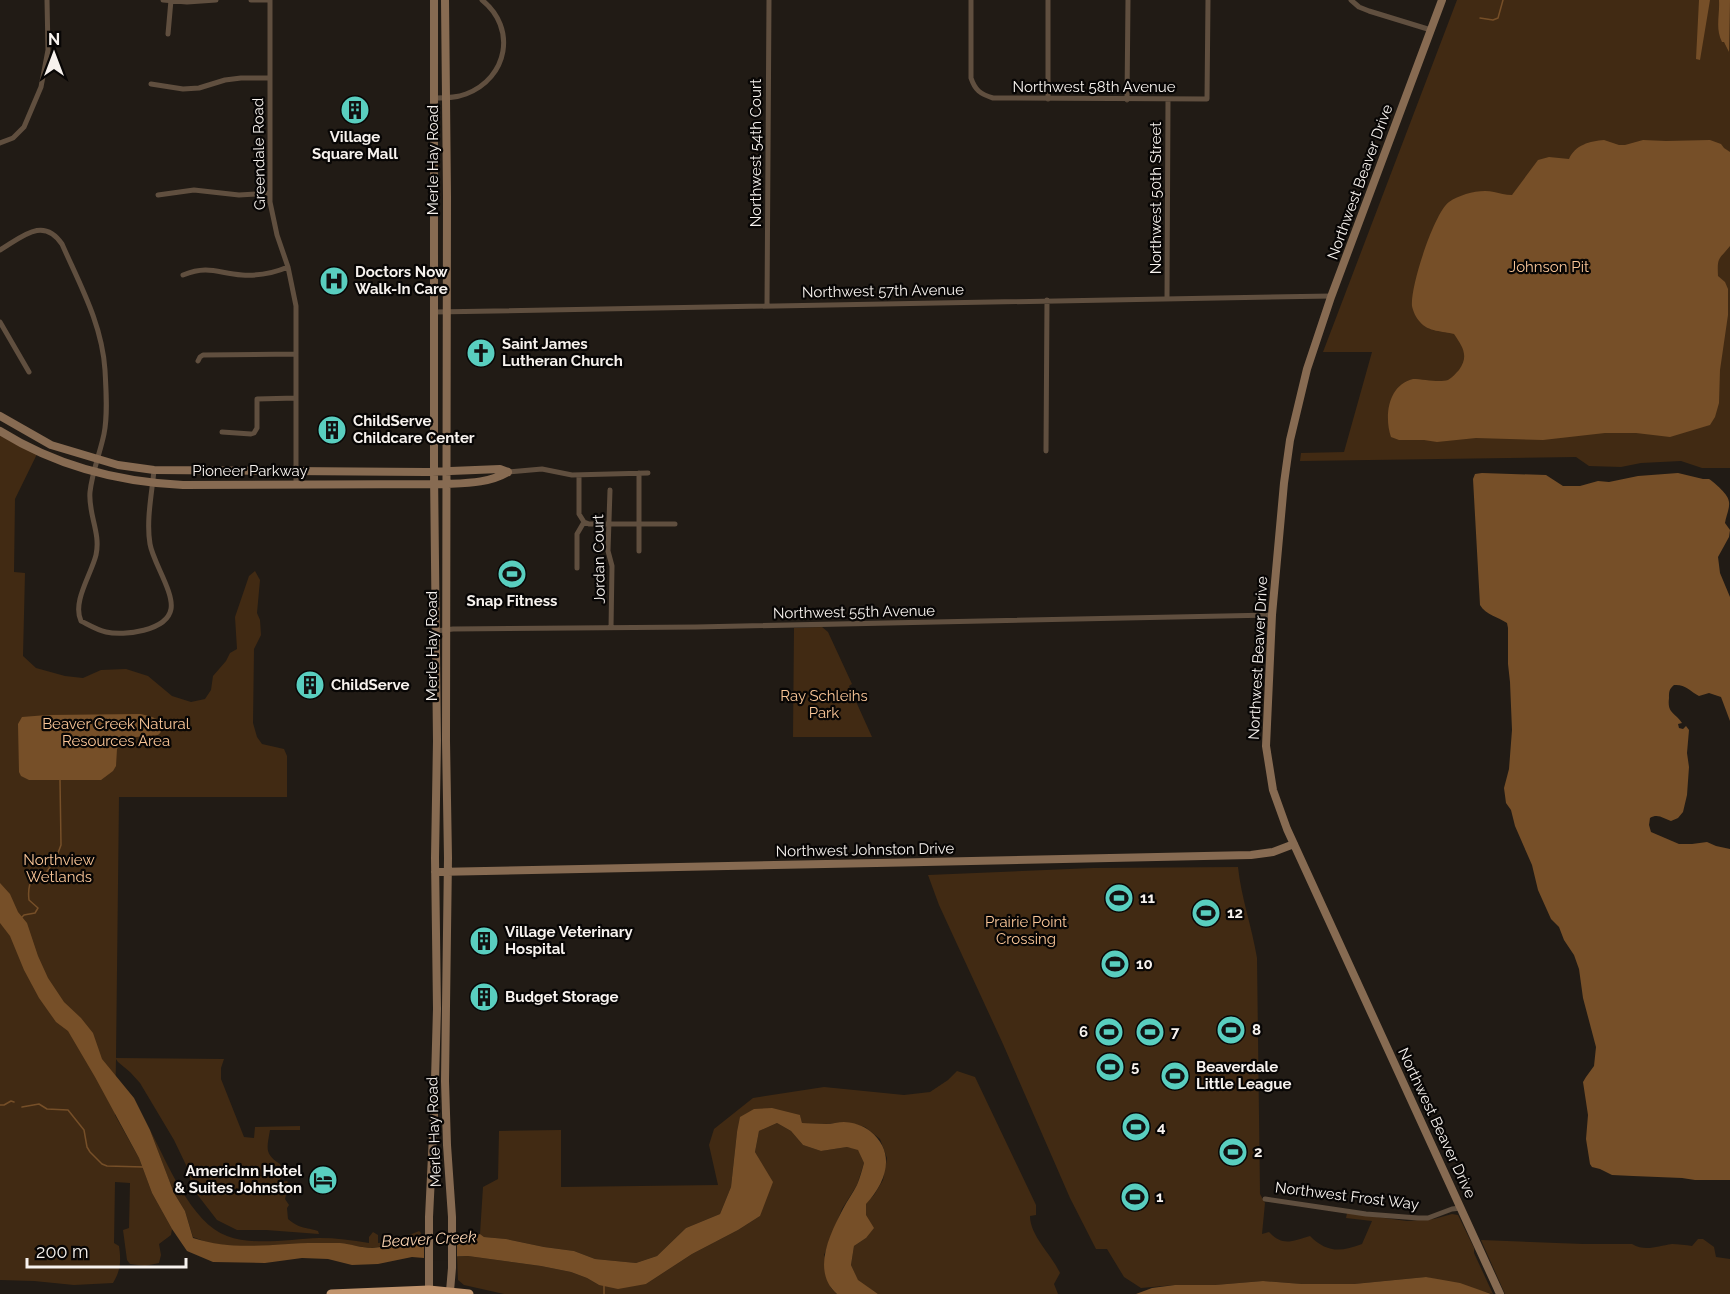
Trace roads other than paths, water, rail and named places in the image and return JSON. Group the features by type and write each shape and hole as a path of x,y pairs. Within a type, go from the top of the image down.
{"highway":[{"path":"331,1294 429,1290 469,1294"}],"main road":[{"name":"Merle Hay Road","path":"429,1290 429,1217 436,1016 434,0"},
{"name":"Merle Hay Road","path":"445,0 447,98 445,974 446,1116 452,1217 450,1291"},
{"name":"Northwest Beaver Drive","path":"1442,0 1332,296 1307,369 1290,440 1272,615 1266,746 1274,790 1293,844 1500,1294"},
{"name":"Pioneer Parkway","path":"0,416 51,445 118,465 154,470 446,471 500,469 508,472"},
{"name":"Pioneer Parkway","path":"0,431 47,456 95,472 153,483 183,485 446,484 497,479 508,472"},
{"name":"Northwest Johnston Drive","path":"435,872 1251,855 1273,852 1293,844"}],"street":[{"path":"0,143 13,138 24,127 41,87 48,50 47,0"},
{"path":"163,0 187,2 216,0"},
{"path":"168,34 170,0"},
{"path":"251,0 270,0"},
{"name":"Greendale Road","path":"270,0 270,193 273,219 288,267 296,306 296,484"},
{"path":"434,98 461,96 478,88 487,81 501,61 504,45 502,29 496,14 482,0"},
{"name":"Northwest 54th Court","path":"767,306 769,0"},
{"name":"Northwest 58th Avenue","path":"971,0 971,78 974,87 981,95 993,98 1127,100 1207,99 1208,0"},
{"path":"1048,0 1048,99"},
{"path":"1127,100 1128,0"},
{"path":"1351,0 1359,7 1369,11 1431,30"},
{"path":"151,84 183,89 199,88 233,79 270,78"},
{"name":"Northwest 50th Street","path":"1167,298 1168,99"},
{"path":"158,195 194,190 239,195 270,193"},
{"path":"0,249 34,231 51,232 62,244 96,322 103,350 105,418 90,489 97,548 78,610 81,621 105,632 118,633 149,628 166,620 171,609 170,597 150,545 149,528 154,470"},
{"path":"183,275 206,269 242,275 261,275 288,267"},
{"name":"Northwest 57th Avenue","path":"434,312 1332,296"},
{"path":"1046,451 1047,300"},
{"path":"0,322 29,372"},
{"path":"198,361 204,355 296,354"},
{"path":"222,432 254,433 257,428 257,399 296,398"},
{"name":"Pioneer Parkway","path":"508,472 542,469 563,474 648,473"},
{"path":"639,473 639,551"},
{"path":"579,474 579,514 584,522"},
{"name":"Jordan Court","path":"610,490 608,551 612,566 611,628"},
{"path":"584,522 675,524"},
{"path":"577,568 578,532 584,522"},
{"name":"Northwest 55th Avenue","path":"436,631 446,629 1272,615"},
{"name":"Northwest Frost Way","path":"1265,1199 1410,1218 1428,1218 1461,1208"}],"water":[{"path":"1699,0 1710,0 1700,60 1696,59"},
{"path":"1719,0 1730,0 1729,52 1719,32"},
{"path":"1604,140 1625,145 1643,140 1710,140 1721,144 1730,152 1730,246 1718,265 1718,276 1725,282 1728,289 1728,315 1720,370 1719,403 1710,425 1670,437 1636,433 1605,433 1543,440 1476,438 1437,442 1399,440 1391,437 1388,411 1393,394 1398,388 1413,379 1448,380 1459,370 1464,360 1462,347 1454,334 1423,325 1412,306 1415,283 1424,251 1443,209 1454,199 1471,193 1489,191 1512,195 1538,160 1549,157 1569,159 1575,150 1584,145"},
{"path":"1678,473 1709,479 1727,496 1729,507 1725,523 1730,530 1729,537 1718,557 1720,573 1730,597 1730,721 1721,697 1709,693 1699,696 1681,686 1674,685 1671,688 1669,692 1670,710 1682,723 1678,724 1679,728 1683,729 1686,726 1689,730 1687,795 1683,812 1678,818 1671,821 1658,816 1653,817 1650,818 1649,825 1651,832 1679,844 1707,842 1730,849 1730,1180 1612,1175 1590,1164 1586,1139 1588,1115 1583,1082 1594,1066 1596,1047 1583,998 1579,969 1574,955 1559,927 1551,919 1538,890 1532,865 1515,826 1511,810 1506,803 1504,788 1509,769 1512,730 1508,628 1507,623 1489,614 1480,605 1473,479 1475,474 1546,475 1563,486 1580,486 1598,481 1609,482 1638,476"},
{"path":"141,714 161,721 161,732 158,735 125,738 117,749 116,766 101,780 29,780 21,776 19,772 18,724 22,717"},
{"name":"Beaver Creek","path":"0,883 10,894 18,912 27,923 48,978 64,1002 93,1033 102,1059 134,1098 150,1130 174,1193 185,1211 193,1238 240,1246 340,1243 372,1248 433,1236 457,1236 468,1239 480,1234 484,1237 574,1251 595,1259 636,1263 657,1256 686,1228 720,1214 731,1187 740,1117 754,1109 772,1108 800,1115 802,1123 844,1122 865,1127 884,1149 886,1168 879,1186 866,1204 866,1215 874,1228 866,1238 854,1246 851,1265 858,1280 878,1294 837,1294 829,1285 825,1275 825,1252 838,1219 857,1185 864,1163 858,1150 847,1147 821,1151 803,1145 791,1131 777,1123 759,1131 755,1152 773,1182 760,1216 692,1254 646,1284 618,1289 599,1285 571,1272 468,1256 412,1257 378,1264 352,1265 328,1259 302,1258 265,1263 213,1262 187,1251 152,1193 139,1158 95,1077 68,1031 56,1022 39,998 10,936 0,923"},
{"path":"1426,1277 1460,1283 1491,1294 1136,1294 1152,1288 1175,1285 1215,1285 1263,1281 1354,1284"}],"waterway":[{"path":"1480,18 1493,20 1498,18 1503,0"},
{"path":"21,918 24,915 35,913 38,908 29,900 30,883 33,878 41,878 47,871 61,845 60,780"},
{"path":"0,1105 14,1102"},
{"path":"22,1107 39,1104 47,1109 68,1110 84,1130 90,1152 102,1164 144,1167"},
{"path":"604,1286 604,1294"}],"place":[{"name":"Village Square Mall","path":"355,110"},
{"name":"Doctors Now Walk-In Care","path":"334,281"},
{"name":"Saint James Lutheran Church","path":"481,353"},
{"name":"ChildServe Childcare Center","path":"332,430"},
{"name":"Snap Fitness","path":"512,574"},
{"name":"ChildServe","path":"310,685"},
{"name":"11","path":"1119,898"},
{"name":"12","path":"1206,913"},
{"name":"Village Veterinary Hospital","path":"484,941"},
{"name":"10","path":"1115,964"},
{"name":"Budget Storage","path":"484,997"},
{"name":"8","path":"1231,1030"},
{"name":"6","path":"1109,1032"},
{"name":"7","path":"1150,1032"},
{"name":"5","path":"1110,1067"},
{"name":"Beaverdale Little League","path":"1175,1076"},
{"name":"4","path":"1136,1127"},
{"name":"2","path":"1233,1152"},
{"name":"AmericInn Hotel & Suites Johnston","path":"323,1180"},
{"name":"1","path":"1135,1197"}],"park label":[{"name":"Johnson Pit","path":"1549,267"},
{"name":"Ray Schleihs Park","path":"824,704"},
{"name":"Beaver Creek Natural Resources Area","path":"116,732"},
{"name":"Northview Wetlands","path":"59,868"},
{"name":"Prairie Point Crossing","path":"1026,930"}]}
